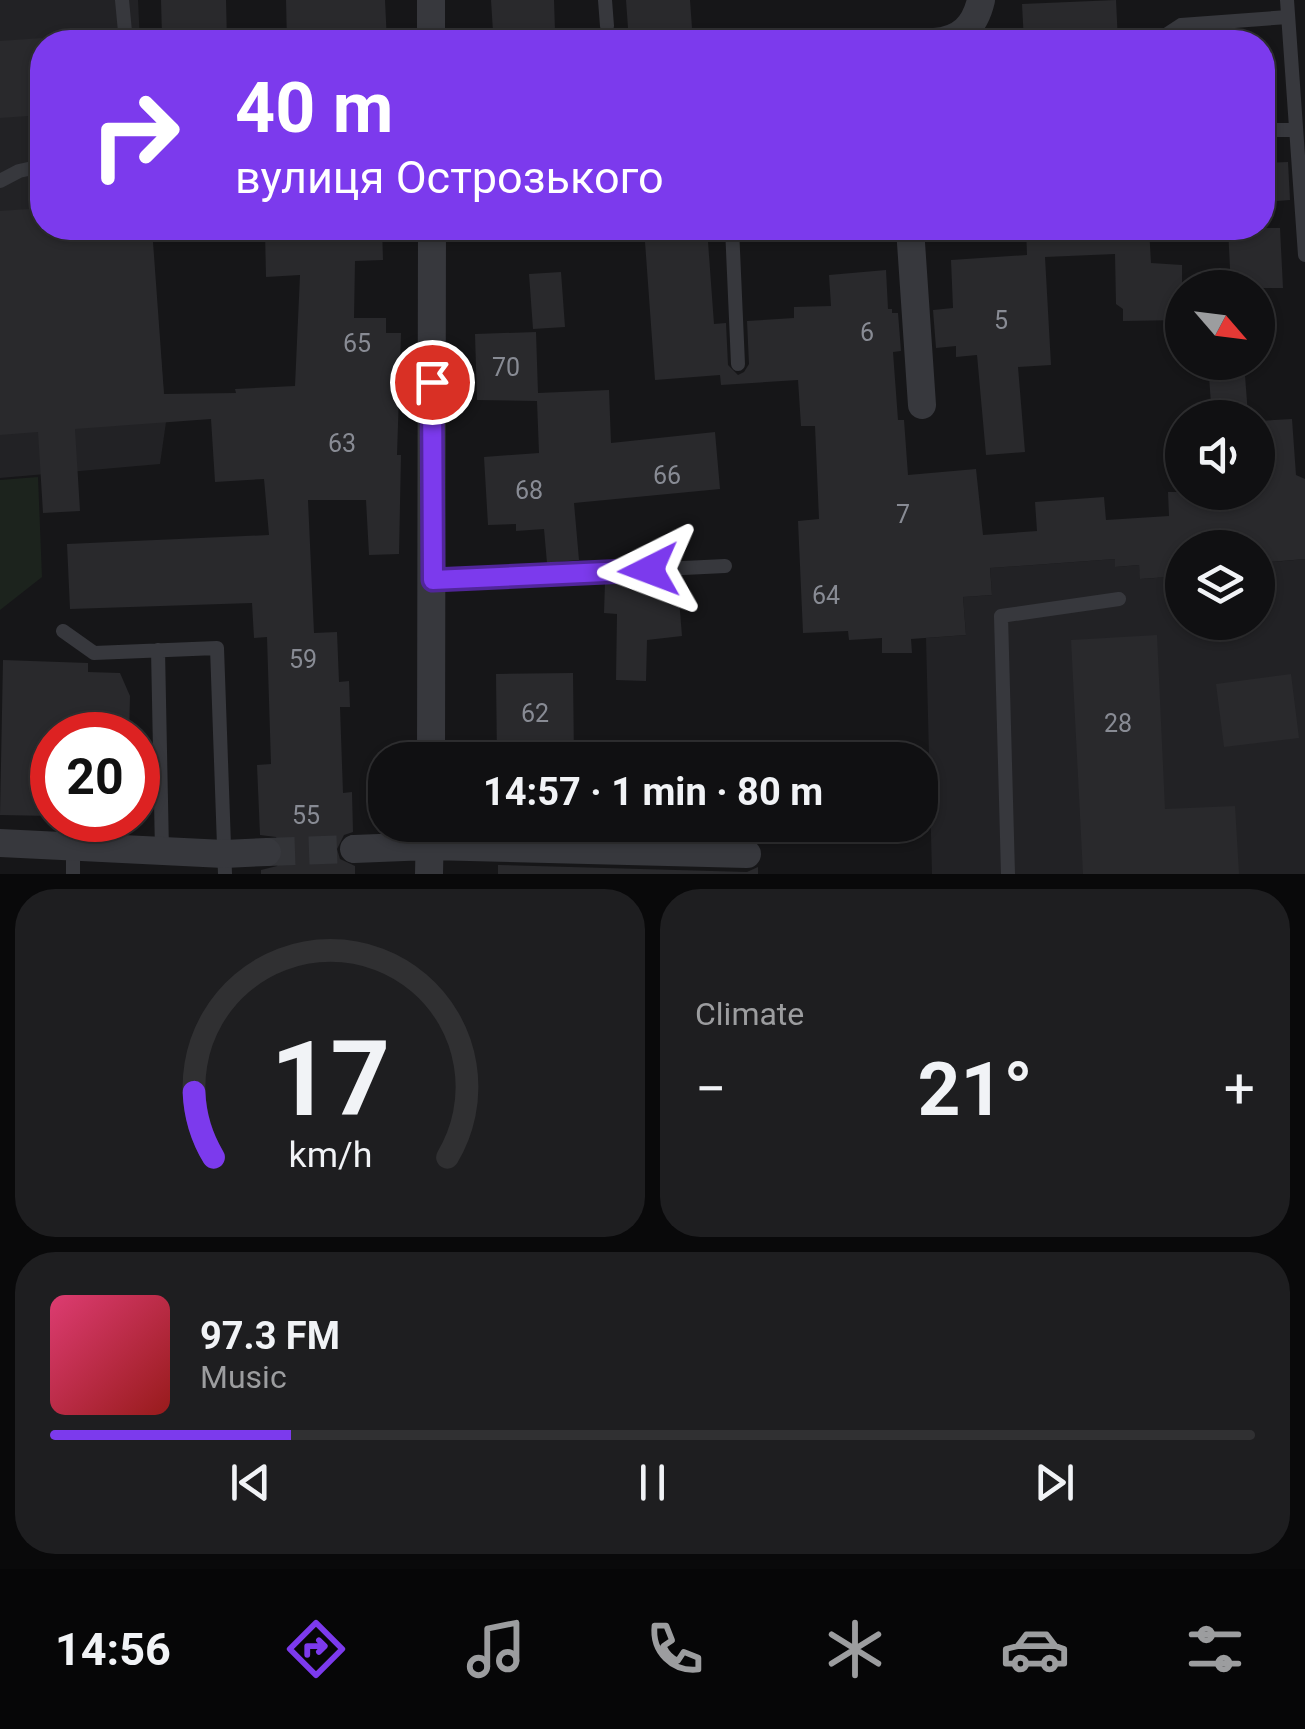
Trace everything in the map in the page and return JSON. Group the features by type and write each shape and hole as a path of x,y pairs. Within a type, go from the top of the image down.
{"street":[{"path":"431,0 431,30"},
{"path":"967,30 978,14 981,0"},
{"path":"430,742 432,240"},
{"path":"911,240 922,405"},
{"path":"0,843 73,860 162,851 225,864 266,852"},
{"path":"354,849 746,854"}],"lane":[{"path":"122,0 125,30"},
{"path":"605,0 607,26"},
{"path":"1287,0 1305,255"},
{"path":"1174,30 1182,25 1288,16"},
{"path":"1275,130 1296,130"},
{"path":"0,181 30,168"},
{"path":"733,240 738,364"},
{"path":"433,580 725,566"},
{"path":"1008,874 1001,616 1119,599"},
{"path":"63,631 94,652 217,648 225,864"},
{"path":"158,650 162,851"}],"shaded area":[{"path":"0,0 138,0 139,30 30,30 30,240 152,240 166,422 160,464 0,478"},
{"path":"38,477 42,577 0,610 0,480"},
{"path":"1115,559 1116,567 1139,565 1141,579 1165,577 1165,640 1275,640 1275,562 1305,559 1305,874 932,874 931,842 938,842 938,742 929,742 926,638 966,635 963,597 992,595 990,568"}],"building":[{"path":"161,0 226,0 227,30 162,30"},
{"path":"286,0 385,0 386,30 287,30"},
{"path":"491,0 554,0 555,30 493,30"},
{"path":"626,0 690,0 692,30 628,30"},
{"path":"1116,0 1117,30 1023,30 1022,4"},
{"path":"30,39 30,116 0,118 0,41"},
{"path":"1275,162 1288,162 1290,200 1275,201"},
{"path":"30,209 30,240 153,240 164,394 236,393 235,389 295,386 300,275 266,277 265,240 382,240 383,260 355,261 354,318 386,318 386,333 401,333 399,554 369,555 366,500 308,500 314,633 337,632 339,682 349,681 350,707 340,707 343,793 352,792 353,832 344,835 337,849 340,859 355,866 355,874 261,874 261,870 277,866 284,852 276,837 260,835 257,765 271,764 267,637 254,638 252,603 70,609 67,544 269,535 264,479 215,482 211,419 75,429 80,511 43,513 38,432 0,435 0,211"},
{"path":"1275,228 1280,228 1283,288 1275,288 1275,270 1230,270 1229,240 1275,240"},
{"path":"645,240 708,240 714,324 726,323 728,365 738,375 749,364 747,321 794,318 794,307 831,306 829,275 886,270 888,309 898,313 901,351 893,352 898,420 904,420 908,475 976,469 983,535 1037,531 1035,502 1104,497 1106,520 1169,516 1169,510 1275,510 1275,420 1292,419 1296,475 1305,479 1305,559 1275,562 1275,530 1165,530 1165,577 1140,579 1139,565 1115,567 1115,559 990,568 992,595 963,597 966,635 911,639 912,653 882,653 882,638 849,640 848,631 803,633 798,521 819,519 815,426 801,426 798,380 721,385 720,375 655,380"},
{"path":"1026,240 1150,240 1151,263 1182,265 1182,270 1165,270 1165,320 1123,321 1123,309 1116,304 1115,254 1045,257 1051,365 1018,367 1025,452 986,455 977,355 956,357 956,346 936,348 933,310 953,308 951,260 1027,255"},
{"path":"561,272 565,327 533,329 529,274"},
{"path":"536,332 538,393 609,390 611,443 715,432 720,489 574,503 579,560 547,563 544,529 516,531 516,524 488,525 484,457 539,453 537,401 477,400 475,334"},
{"path":"1209,380 1245,380 1247,400 1211,400"},
{"path":"605,583 638,584 637,590 678,586 682,636 647,640 646,681 616,680 617,614 604,613"},
{"path":"1157,635 1165,809 1235,806 1239,874 1083,874 1071,640"},
{"path":"3,660 88,663 88,672 120,673 130,696 130,712 30,712 30,816 0,815"},
{"path":"573,673 574,742 497,742 496,674"},
{"path":"1291,674 1299,738 1224,747 1216,684"},
{"path":"498,865 747,872 758,867 758,874 498,874"}],"tunnel":[{"path":"267,852 354,849"}],"route":[{"path":"432,382 433,580 649,570"}]}
